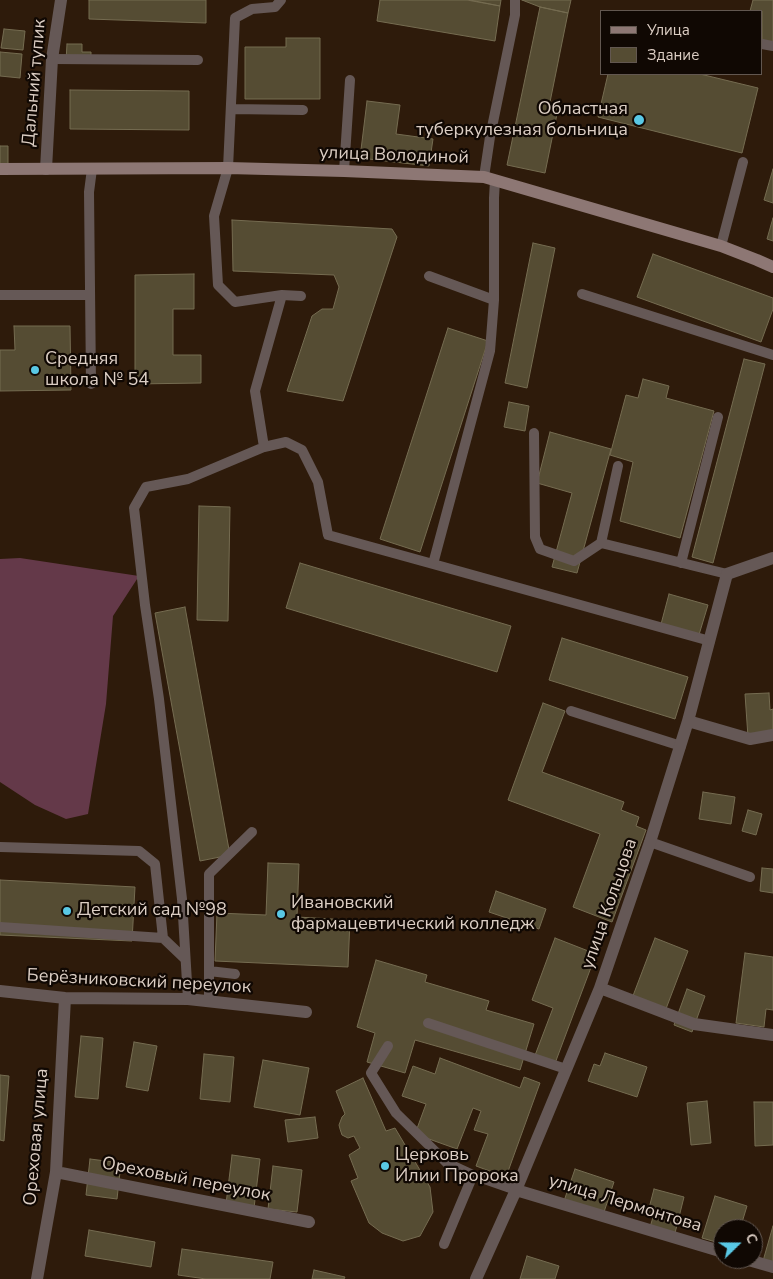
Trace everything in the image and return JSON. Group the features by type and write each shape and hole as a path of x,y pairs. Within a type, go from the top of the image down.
{"street":[{"name":"Дальний тупик","path":"46,169 52,59 61,0"},
{"name":"улица Володиной","path":"0,169 228,168 344,171 489,179 721,246 773,267"},
{"path":"728,574 773,558"},
{"name":"улица Кольцова","path":"476,1279 516,1190 600,988 681,746 728,574"},
{"path":"688,721 750,739 773,735"},
{"path":"600,988 694,1024 773,1035"},
{"name":"Берёзниковский переулок","path":"0,991 65,998 188,999 306,1012"},
{"name":"Ореховая улица","path":"37,1279 56,1172 65,998"},
{"name":"Ореховый переулок","path":"56,1172 308,1222"},
{"name":"улица Лермонтова","path":"516,1190 713,1249"}],"lane":[{"path":"281,0 275,6 252,9 235,18 228,168 214,216 218,285 235,302 282,295 301,296"},
{"path":"433,564 490,351 494,300 494,198 489,179 490,137 515,15 515,0"},
{"path":"52,59 198,60"},
{"path":"344,171 350,80"},
{"path":"231,108 303,110"},
{"path":"721,246 743,162"},
{"path":"91,384 89,192 92,170"},
{"path":"429,276 494,300"},
{"path":"582,294 773,355"},
{"path":"0,295 90,296"},
{"path":"264,447 255,391 282,295"},
{"path":"681,563 718,417"},
{"path":"534,433 535,537 540,549 574,561 601,543 618,466"},
{"path":"188,999 182,899 159,699 145,604 134,508 146,487 188,479 264,447 286,442 302,450 318,482 328,535 710,641"},
{"path":"601,543 728,574"},
{"path":"571,710 681,746"},
{"path":"209,1002 209,874 252,832"},
{"path":"650,842 750,877"},
{"path":"0,847 139,851 155,864 163,938"},
{"path":"0,927 163,938 185,959"},
{"path":"209,971 235,974"},
{"path":"428,1023 566,1069"},
{"path":"388,1046 371,1073 396,1113 447,1163 473,1175 516,1190"},
{"path":"444,1244 473,1175"}],"shaded area":[{"path":"20,558 139,576 113,616 106,704 88,814 66,819 35,805 0,782 0,559"}],"building":[{"path":"89,0 206,0 206,23 89,19"},
{"path":"380,0 467,0 500,6 495,41 377,21"},
{"path":"470,0 501,0 500,6"},
{"path":"522,0 571,0 568,13 540,7"},
{"path":"753,0 773,0 773,44 763,41 763,10 750,10"},
{"path":"540,7 568,13 549,107 558,109 545,173 507,165"},
{"path":"4,29 25,31 23,50 1,48"},
{"path":"286,38 320,38 320,99 245,99 245,47 286,47"},
{"path":"67,44 82,44 82,52 91,52 91,62 66,61"},
{"path":"0,52 22,54 20,78 0,76"},
{"path":"608,75 704,75 758,88 742,153 598,117"},
{"path":"70,90 189,91 189,130 70,129"},
{"path":"367,101 400,105 396,134 433,139 429,166 360,158"},
{"path":"0,146 8,146 8,168 0,168"},
{"path":"773,169 773,203 764,200"},
{"path":"773,218 773,241 767,239"},
{"path":"232,220 392,229 397,237 343,401 287,391 312,316 322,309 333,309 339,287 334,275 233,271"},
{"path":"533,243 555,248 527,388 505,383"},
{"path":"653,254 773,298 773,309 761,342 637,297"},
{"path":"194,274 194,309 173,309 173,355 201,355 201,383 135,384 135,275"},
{"name":"Средняя школа № 54","path":"14,326 70,326 71,390 0,391 0,350 15,350"},
{"path":"448,328 488,341 420,552 380,539"},
{"path":"744,359 765,364 713,563 692,557"},
{"path":"643,379 669,386 666,398 714,411 680,538 620,521 633,462 610,455 626,395 638,398"},
{"path":"509,402 529,406 525,431 504,427"},
{"path":"550,432 611,449 577,573 552,567 572,493 537,483"},
{"path":"199,506 230,507 228,621 197,620"},
{"path":"300,563 511,626 497,672 286,608"},
{"path":"669,594 708,605 698,638 660,628"},
{"path":"185,607 230,855 200,861 155,613"},
{"path":"562,638 688,677 675,719 549,680"},
{"path":"769,693 770,710 773,709 773,735 748,737 745,694"},
{"path":"543,703 565,711 542,772 624,802 621,810 639,817 636,826 646,830 612,922 573,907 600,834 508,800"},
{"path":"703,792 735,797 731,824 699,819"},
{"path":"748,810 762,814 756,835 742,831"},
{"name":"Ивановский фармацевтический колледж","path":"268,863 299,864 297,917 350,920 348,967 215,961 217,913 266,915"},
{"path":"762,868 773,869 773,893 760,891"},
{"name":"Детский сад №98","path":"0,880 135,887 132,941 0,935"},
{"path":"496,891 546,909 539,929 489,912"},
{"path":"555,938 596,954 554,1066 534,1058 553,1008 532,1000"},
{"path":"655,938 688,951 664,1014 631,1001"},
{"path":"745,953 773,957 773,1010 766,1009 764,1027 736,1023"},
{"path":"376,960 427,975 425,982 489,1001 486,1010 534,1024 520,1070 415,1040 405,1073 367,1062 375,1033 357,1027"},
{"path":"687,989 705,996 692,1032 674,1025"},
{"path":"81,1036 103,1038 98,1099 75,1097"},
{"path":"134,1042 157,1046 148,1091 126,1087"},
{"path":"605,1053 647,1067 637,1097 588,1081 594,1064 600,1066"},
{"path":"204,1054 234,1057 230,1102 200,1099"},
{"path":"440,1058 520,1088 524,1077 540,1083 506,1177 476,1166 488,1134 474,1130 481,1111 473,1108 457,1149 415,1134 426,1104 402,1096 413,1066 435,1074"},
{"path":"263,1060 309,1068 300,1115 254,1107"},
{"path":"0,1075 9,1076 4,1141 0,1140"},
{"name":"Церковь Илии Пророка","path":"363,1078 386,1131 395,1128 430,1187 433,1212 420,1236 403,1241 382,1233 369,1223 351,1181 358,1178 349,1155 360,1148 354,1136 348,1138 342,1135 339,1125 345,1114 336,1091"},
{"path":"707,1101 711,1143 691,1145 687,1103"},
{"path":"754,1102 773,1102 773,1145 755,1146"},
{"path":"315,1117 318,1138 288,1142 285,1120"},
{"path":"232,1155 260,1159 254,1208 226,1204"},
{"path":"90,1159 121,1163 117,1199 86,1195"},
{"path":"273,1166 302,1170 297,1212 268,1209"},
{"path":"575,1169 614,1182 603,1215 564,1201"},
{"path":"654,1189 684,1197 675,1233 650,1227 654,1214 648,1212"},
{"path":"715,1196 747,1206 743,1219 713,1219 713,1241 702,1238"},
{"path":"773,1226 773,1264 763,1261"},
{"path":"89,1230 155,1242 151,1267 85,1256"},
{"path":"182,1249 273,1262 270,1279 206,1279 178,1275"},
{"path":"527,1256 559,1266 555,1279 520,1279"},
{"path":"314,1270 345,1277 344,1279 312,1279"}],"place":[{"name":"Областная туберкулезная больница","path":"639,120"},
{"name":"Средняя школа № 54","path":"35,370"},
{"name":"Детский сад №98","path":"67,911"},
{"name":"Ивановский фармацевтический колледж","path":"281,914"},
{"name":"Церковь Илии Пророка","path":"385,1166"}]}
